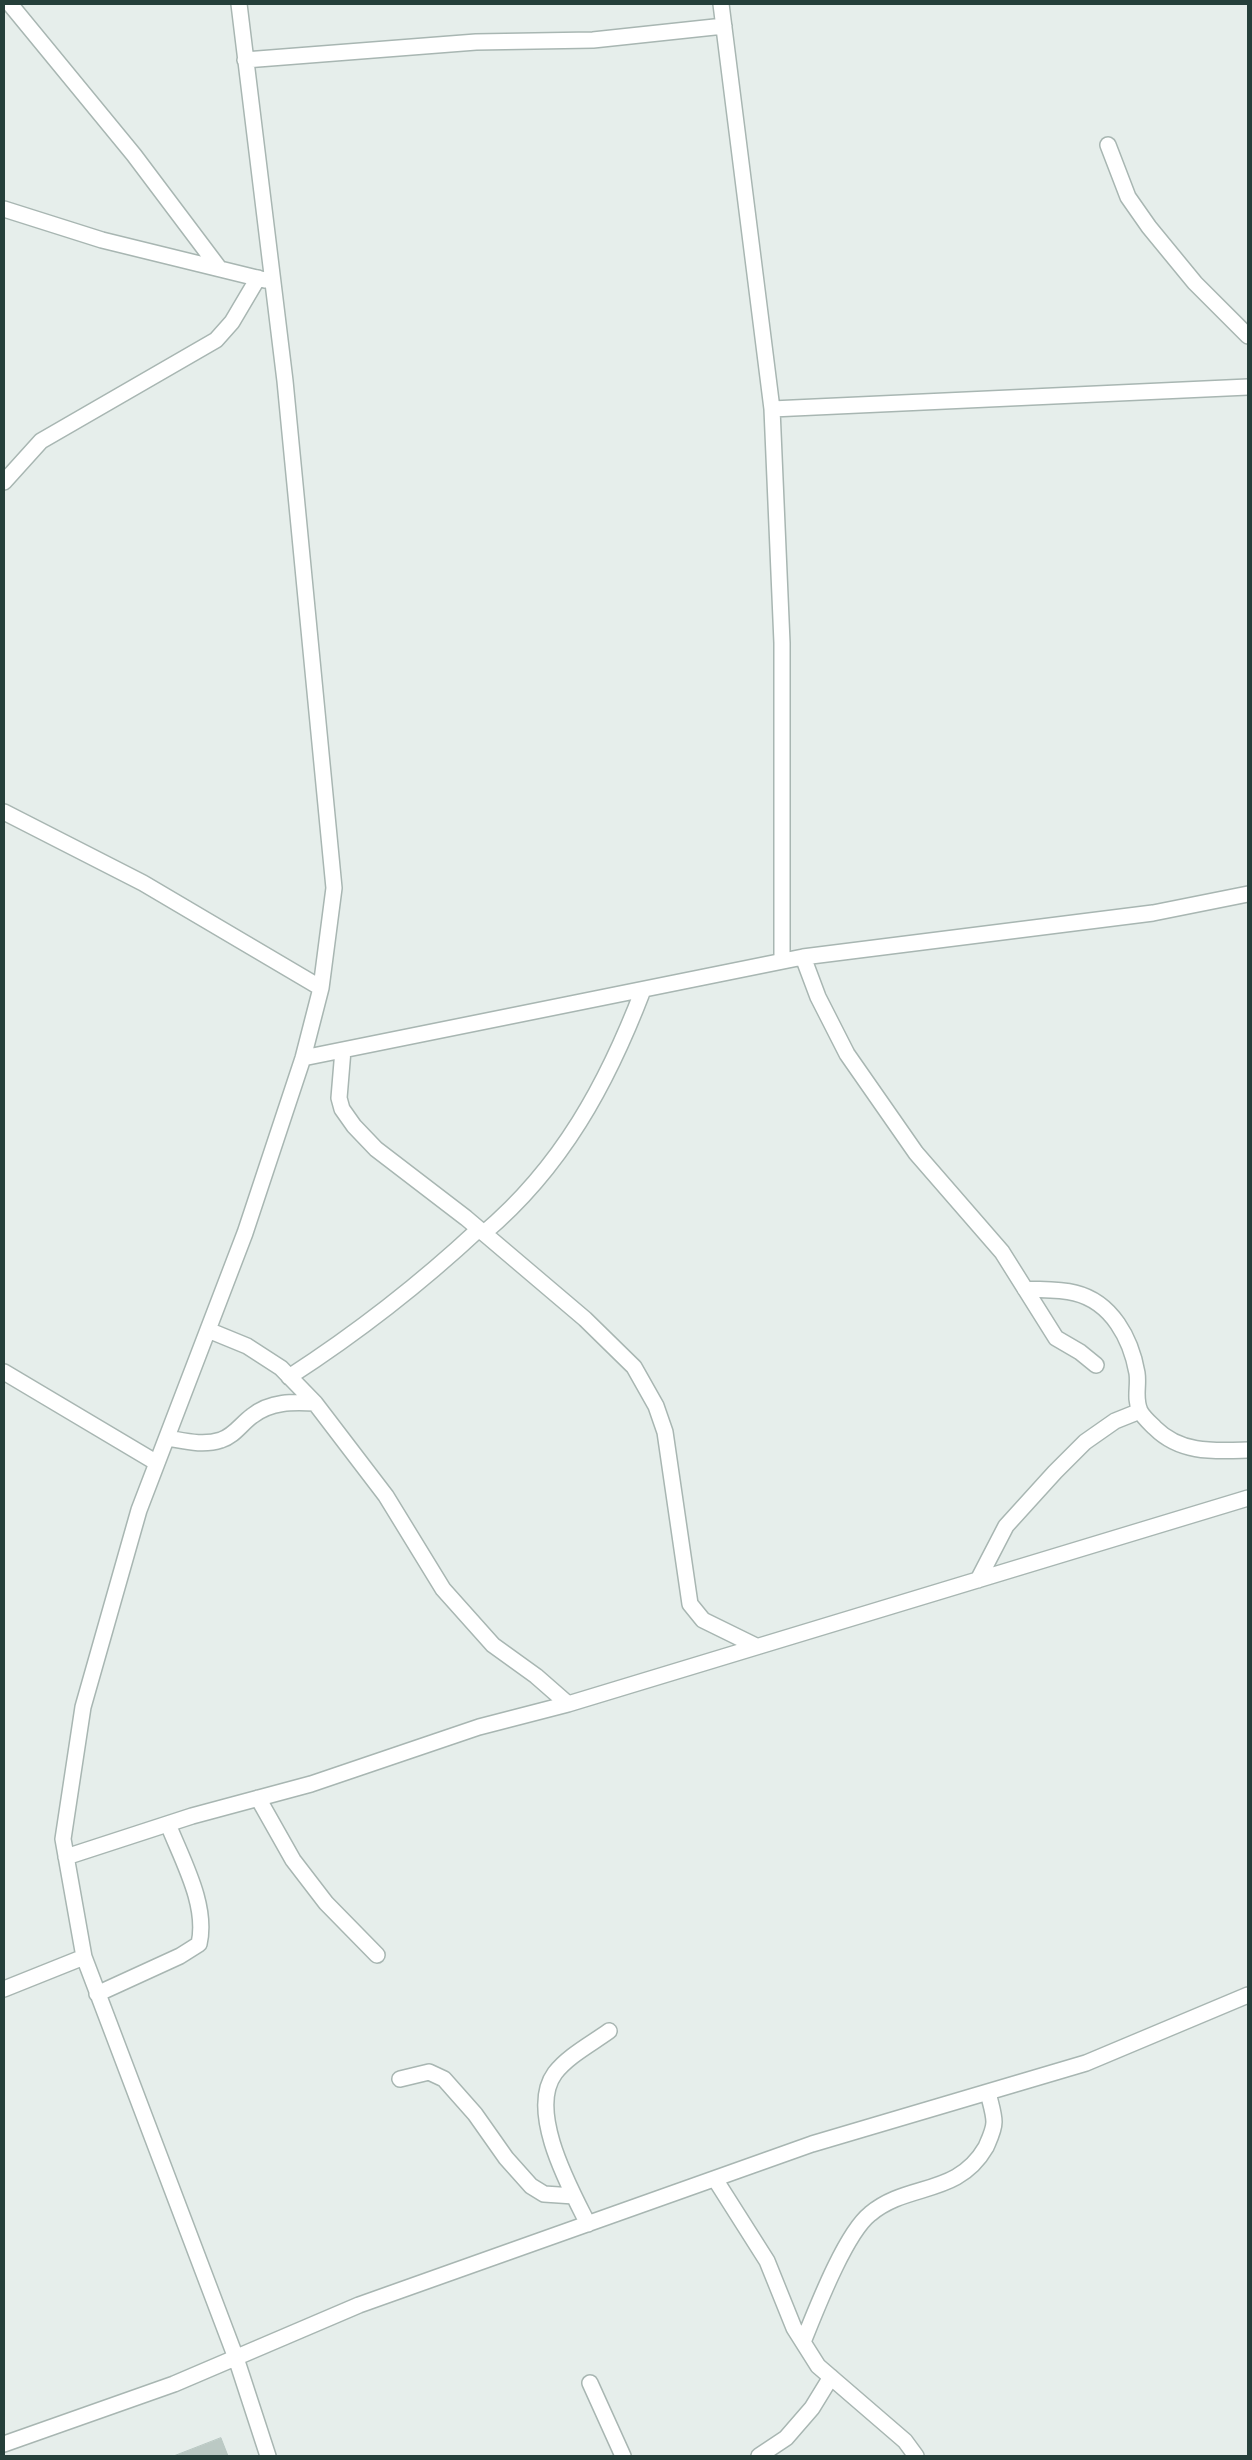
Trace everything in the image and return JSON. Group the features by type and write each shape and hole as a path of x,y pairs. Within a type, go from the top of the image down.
{"street":[{"path":"10,4 134,155 219,268"},
{"path":"239,4 265,280 285,381 334,888 321,988 304,1058 245,1233 139,1510 83,1707 63,1839 84,1957 236,2358 268,2456"},
{"path":"721,4 772,409 782,643 782,962"},
{"path":"245,60 476,42 593,40 724,26"},
{"path":"1108,145 1128,197 1149,227 1195,283 1248,336"},
{"path":"4,209 102,240 265,280"},
{"path":"4,482 41,441 216,340 265,280"},
{"path":"772,409 1248,387"},
{"path":"4,812 143,883 321,988"},
{"path":"304,1058 803,957 1153,913 1248,894"},
{"path":"803,957 818,997 847,1054 916,1152 1002,1252 1056,1338 1080,1352 1096,1365"},
{"path":"289,1377 336,1347 413,1288 481,1231 512,1209 580,1123 603,1083 643,990"},
{"path":"343,1050 339,1098 342,1109 354,1126 376,1149 481,1231 585,1319 634,1367 656,1406 665,1432 690,1604 703,1620 756,1646"},
{"path":"1026,1289 1077,1293 1110,1312 1120,1326 1133,1354 1138,1376 1136,1396 1140,1411 1162,1436 1186,1448 1218,1451 1248,1450"},
{"path":"208,1330 247,1346 281,1368 316,1403 386,1496 444,1588 493,1645 536,1676 568,1704"},
{"path":"4,1372 157,1463"},
{"path":"167,1438 200,1443 222,1440 238,1430 252,1416 274,1404 316,1403"},
{"path":"978,1580 1006,1526 1055,1472 1085,1442 1115,1421 1140,1411"},
{"path":"66,1857 168,1824 311,1784 479,1727 568,1704 1248,1498"},
{"path":"258,1798 293,1860 320,1896 377,1955"},
{"path":"98,1994 180,1956 199,1944 202,1930 201,1910 168,1824"},
{"path":"4,1989 84,1957"},
{"path":"4,2444 174,2384 359,2305 812,2144 1086,2063 1248,1995"},
{"path":"588,2224 561,2166 548,2125 545,2107 547,2089 555,2073 574,2056 609,2031"},
{"path":"400,2079 429,2072 444,2079 476,2114 506,2158 531,2186 544,2194 574,2196"},
{"path":"803,2342 853,2233 869,2214 884,2204 962,2175 977,2162 990,2140 994,2123 988,2092"},
{"path":"715,2179 767,2261 794,2328 818,2366 905,2441 916,2456"},
{"path":"759,2456 786,2438 812,2408 831,2377"},
{"path":"590,2383 623,2456"}],"building":[{"path":"221,2438 228,2456 174,2456"}]}
